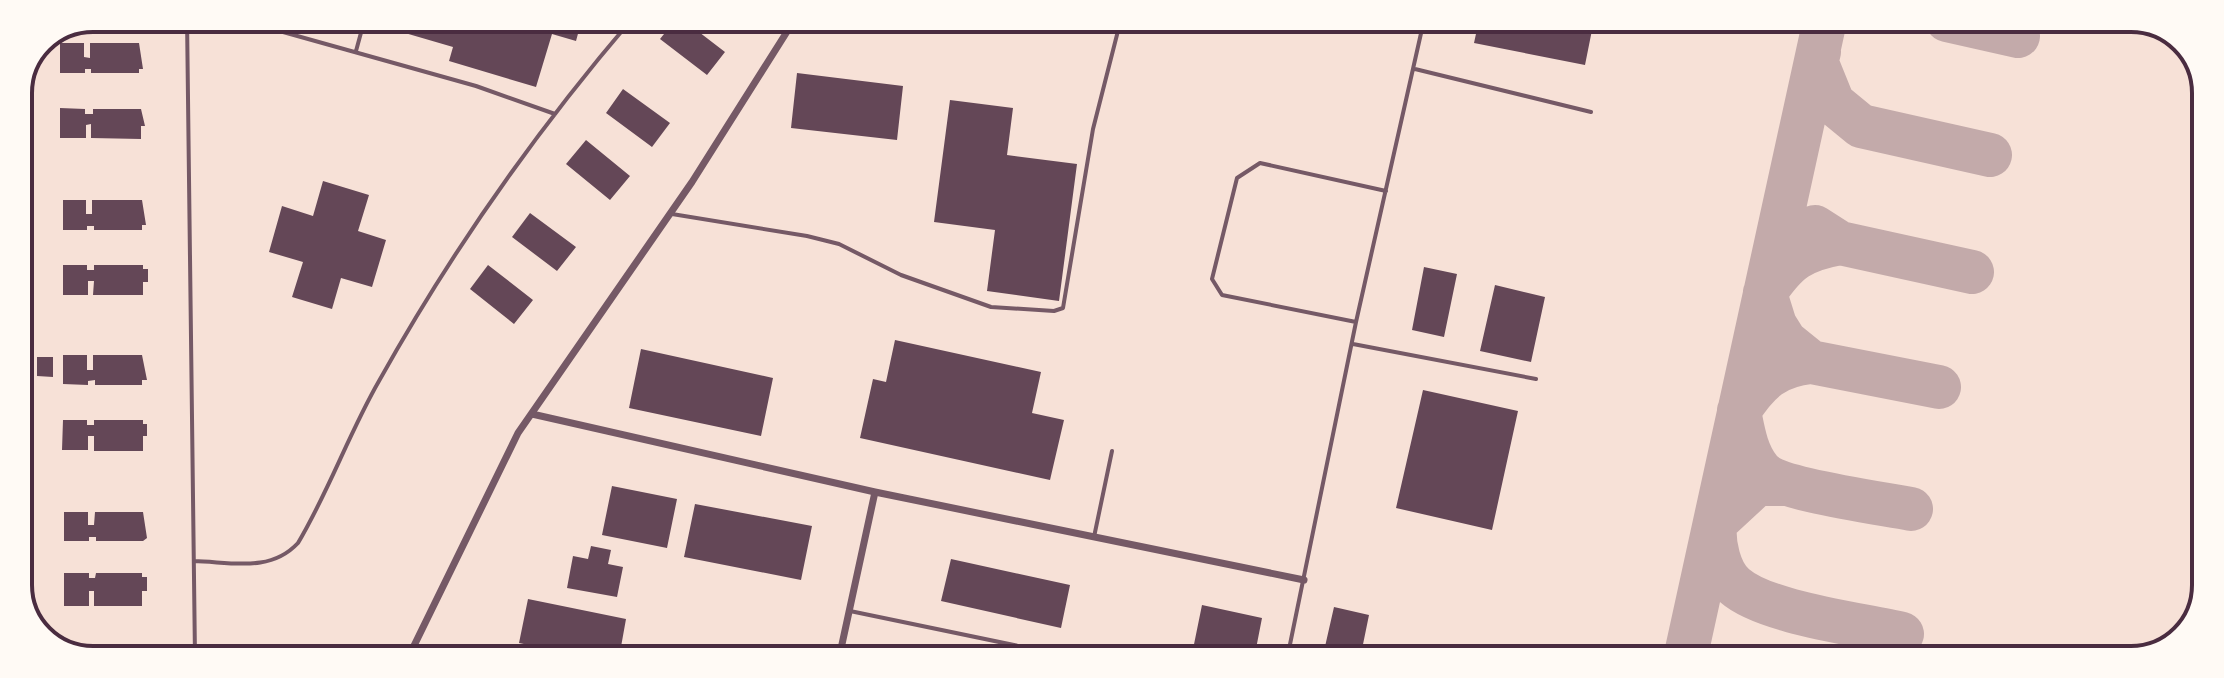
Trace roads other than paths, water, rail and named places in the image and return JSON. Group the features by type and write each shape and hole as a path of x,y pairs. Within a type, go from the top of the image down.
{"street":[{"path":"414,646 518,433 670,213 787,32"},
{"path":"532,414 875,492 1304,580"},
{"path":"842,646 875,492"}],"lane":[{"path":"187,32 195,646"},
{"path":"284,32 476,86 555,114"},
{"path":"356,52 362,32"},
{"path":"194,561 269,563 285,557 298,543 377,382 450,257 555,114 621,32"},
{"path":"670,213 839,244 901,275 991,307 1054,311 1063,308 1093,129 1118,32"},
{"path":"1290,646 1356,322 1422,32"},
{"path":"1415,69 1591,112"},
{"path":"1356,322 1222,295 1212,279 1237,178 1260,163 1386,191"},
{"path":"1353,344 1536,379"},
{"path":"1094,537 1112,451"},
{"path":"850,611 1019,646"}]}
